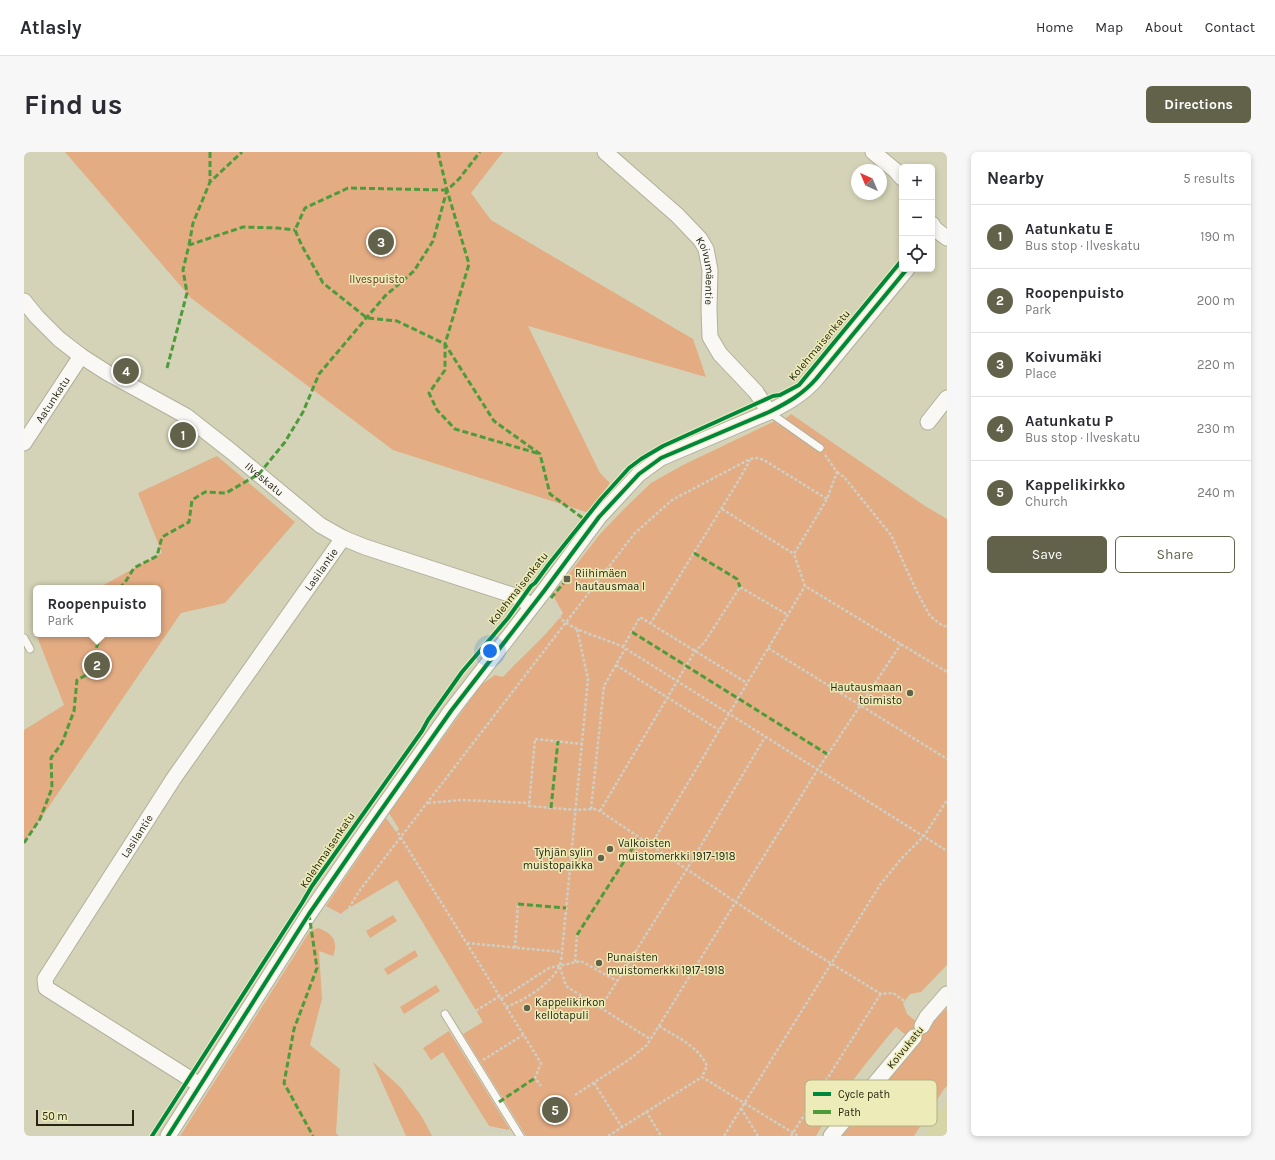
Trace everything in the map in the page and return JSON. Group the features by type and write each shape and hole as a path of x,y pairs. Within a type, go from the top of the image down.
{"street":[{"name":"Koivumäentie","path":"605,152 677,215 700,239 706,250 710,270 710,337 720,354 756,392 769,412"},
{"path":"873,152 899,174"},
{"path":"935,229 942,237"},
{"name":"Kolehmaisenkatu","path":"168,1136 316,903 451,710 600,517 639,474 649,466 668,455 769,412 797,397 811,385 905,272"},
{"name":"Ilveskatu","path":"24,301 37,317 59,339 81,356 106,372 186,416 320,525 343,538 365,547 518,597 532,606"},
{"name":"Aatunkatu","path":"24,443 81,356"},
{"path":"928,422 947,398"},
{"name":"Lasilantie","path":"200,1085 46,988 44,979 174,778 343,538"},
{"name":"Koivukatu","path":"877,1080 947,994"},
{"name":"Koivukatu","path":"831,1136 839,1126"}],"lane":[{"path":"769,412 820,448"},
{"path":"24,638 30,649"},
{"path":"445,1014 519,1135"}],"path":[{"path":"820,448 837,472 844,478 891,535 916,590 930,616 943,626 947,626"},
{"path":"316,903 341,919 360,890 634,534 660,509 672,500 750,459 758,458 764,460 827,499"},
{"path":"650,624 722,509 750,459"},
{"path":"794,554 827,499 837,472"},
{"path":"722,509 794,554 805,586 947,672"},
{"path":"600,811 695,651 704,643 740,586 788,615"},
{"path":"651,845 805,586"},
{"path":"544,591 551,597 560,617 566,622 577,629 624,648 947,850"},
{"path":"591,809 604,686 640,618 747,683"},
{"path":"577,629 588,679 583,744 560,967 566,986 650,1039"},
{"path":"575,1095 638,1054 650,1039 818,769 900,644"},
{"path":"768,648 947,759"},
{"path":"616,664 719,730"},
{"path":"601,1008 687,869 765,737"},
{"path":"529,803 535,738 583,744"},
{"path":"428,803 462,800 529,803 529,806 576,810 591,809 600,811 735,902 830,963 881,994 893,994 921,1026"},
{"path":"724,1136 830,963 890,871 924,836 947,800"},
{"path":"383,808 541,1063 535,1078 541,1086"},
{"path":"514,948 518,904"},
{"path":"575,962 576,935"},
{"path":"467,943 562,952"},
{"path":"452,1026 549,968 560,967 581,961 617,981"},
{"path":"506,1007 516,1003 549,981 560,967"},
{"path":"826,1080 881,994"},
{"path":"608,1136 702,1077 707,1066 703,1056 696,1049 659,1026"},
{"path":"476,1065 523,1035"},
{"path":"702,1077 798,1136"},
{"path":"594,1083 622,1126"},
{"path":"741,1108 758,1136"},
{"path":"646,1111 661,1136"},
{"path":"791,1136 805,1113"},
{"path":"470,1128 484,1128 519,1135"}],"shaded area":[{"path":"947,1100 947,1136 924,1136 930,1126 937,1126 937,1116"}],"green space":[{"name":"Ilvespuisto","path":"65,152 503,152 471,193 491,220 693,339 706,377 528,326 600,473 610,483 589,513 393,450 191,298"},
{"path":"791,414 925,506 947,519 947,965 921,992 910,994 903,1003 907,1014 918,1023 907,1036 896,1027 853,1080 805,1080 805,1126 822,1126 816,1136 526,1136 463,1034 483,1022 397,880 341,914 326,906 385,819 387,819 396,832 399,829 389,813 481,685 495,675 503,677 542,638 563,613 555,599 554,593 601,533 651,483 683,465 775,421 778,425"},
{"path":"217,456 295,522 225,603 181,613 24,843 24,730 64,705 37,637 161,637 161,585 103,585 162,553 138,493"},
{"path":"393,915 397,921 370,938 366,931"},
{"path":"318,928 327,932 333,938 335,942 335,951 333,956 319,951 322,999 310,1045 340,1069 336,1133 339,1136 180,1136 310,931"},
{"path":"415,950 418,956 388,975 384,969"},
{"path":"436,985 440,991 404,1014 400,1007"},
{"path":"947,1008 947,1086 937,1100 937,1080 884,1080 926,1029"},
{"path":"449,1031 509,1130 489,1126 443,1052 431,1060 423,1048"},
{"path":"373,1062 401,1088 422,1117 432,1136 406,1136"},
{"path":"846,1126 920,1126 914,1136 838,1136"}],"marked path":[{"path":"210,152 210,182"},
{"path":"189,245 193,223 210,182 242,152"},
{"path":"438,152 447,190 469,264 445,344 494,421 540,454 550,494 584,519"},
{"path":"123,585 134,568 157,556 162,537 189,522 192,500 205,492 226,493 259,474 285,442 303,412 319,374 385,296 414,271 433,241 447,190 459,179 480,152"},
{"path":"447,190 348,188 305,208 295,230 302,246 323,283 367,318 397,321 445,344 445,370 429,393 437,410 455,429 540,454"},
{"path":"167,368 187,293 183,270 189,245 243,227 295,230"},
{"path":"694,553 737,579 740,587"},
{"path":"551,598 567,579"},
{"path":"632,632 827,754"},
{"path":"24,843 40,819 52,788 51,758 62,743 74,711 77,680 88,674 98,643 97,637"},
{"path":"551,808 558,741"},
{"path":"577,935 639,838"},
{"path":"518,904 566,908"},
{"path":"309,914 317,968 294,1029 284,1083 313,1136"},
{"path":"499,1102 535,1078"}],"cycle path":[{"path":"152,1136 312,886 422,731 428,720 462,672 508,618 531,586 535,583 601,499 629,468 663,446 773,396 780,395 799,385 899,264"},
{"path":"168,1136 309,914 360,840 451,711 599,517 639,474 661,458 769,412 800,394 816,379 905,272"}],"place":[{"name":"Koivumäki","path":"381,242"},
{"name":"Aatunkatu P","path":"126,371"},
{"name":"Aatunkatu E","path":"183,435"},
{"name":"Riihimäen hautausmaa I","path":"567,579"},
{"name":"Roopenpuisto","path":"97,665"},
{"name":"Hautausmaan toimisto","path":"910,693"},
{"name":"Valkoisten muistomerkki 1917-1918","path":"610,849"},
{"name":"Tyhjän sylin muistopaikka","path":"601,858"},
{"name":"Punaisten muistomerkki 1917-1918","path":"599,963"},
{"name":"Kappelikirkon kellotapuli","path":"527,1008"},
{"name":"Kappelikirkko","path":"555,1110"}]}
